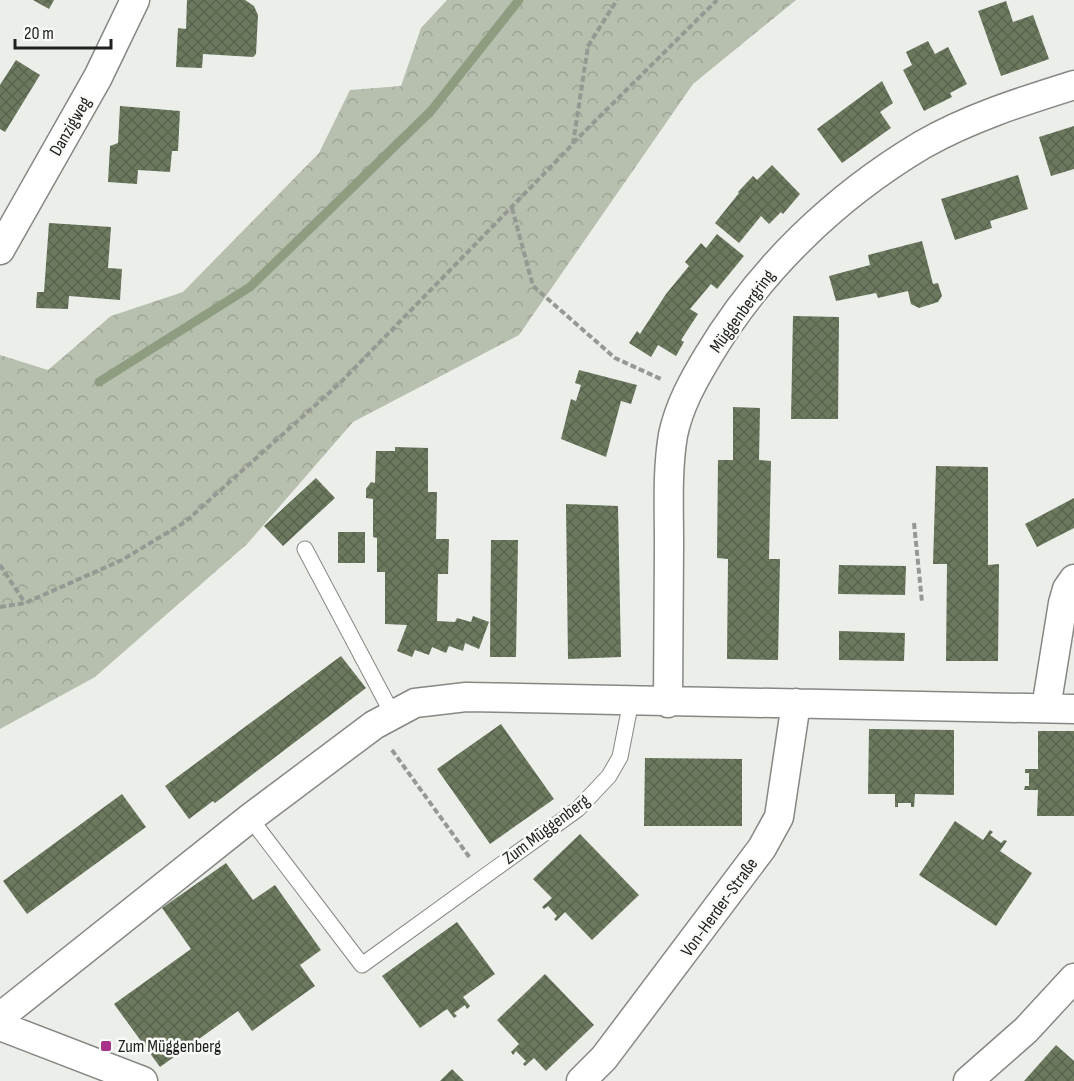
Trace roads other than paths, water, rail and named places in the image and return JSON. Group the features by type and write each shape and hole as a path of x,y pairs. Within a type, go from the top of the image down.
{"street":[{"name":"Danzigweg","path":"0,250 98,77 135,0"},
{"name":"Müggenbergring","path":"669,703 669,476 674,434 687,392 723,332 763,278 812,226 862,185 924,144 999,110 1074,85"},
{"path":"1046,708 1063,603 1067,589 1074,579"},
{"path":"0,1017 250,818 383,720 416,703 466,697 669,703 1074,709"},
{"name":"Von-Herder-Straße","path":"581,1081 604,1058 762,848 779,817 796,704"},
{"path":"968,1081 1026,1030 1074,978"},
{"path":"0,1026 143,1081"}],"lane":[{"path":"305,549 383,720"},
{"name":"Zum Müggenberg","path":"250,818 362,965 578,810 609,776 620,757 631,701"}],"waterway":[{"path":"99,382 250,287 431,111 519,0"}],"place":[{"name":"Zum Müggenberg","path":"106,1046"}]}
